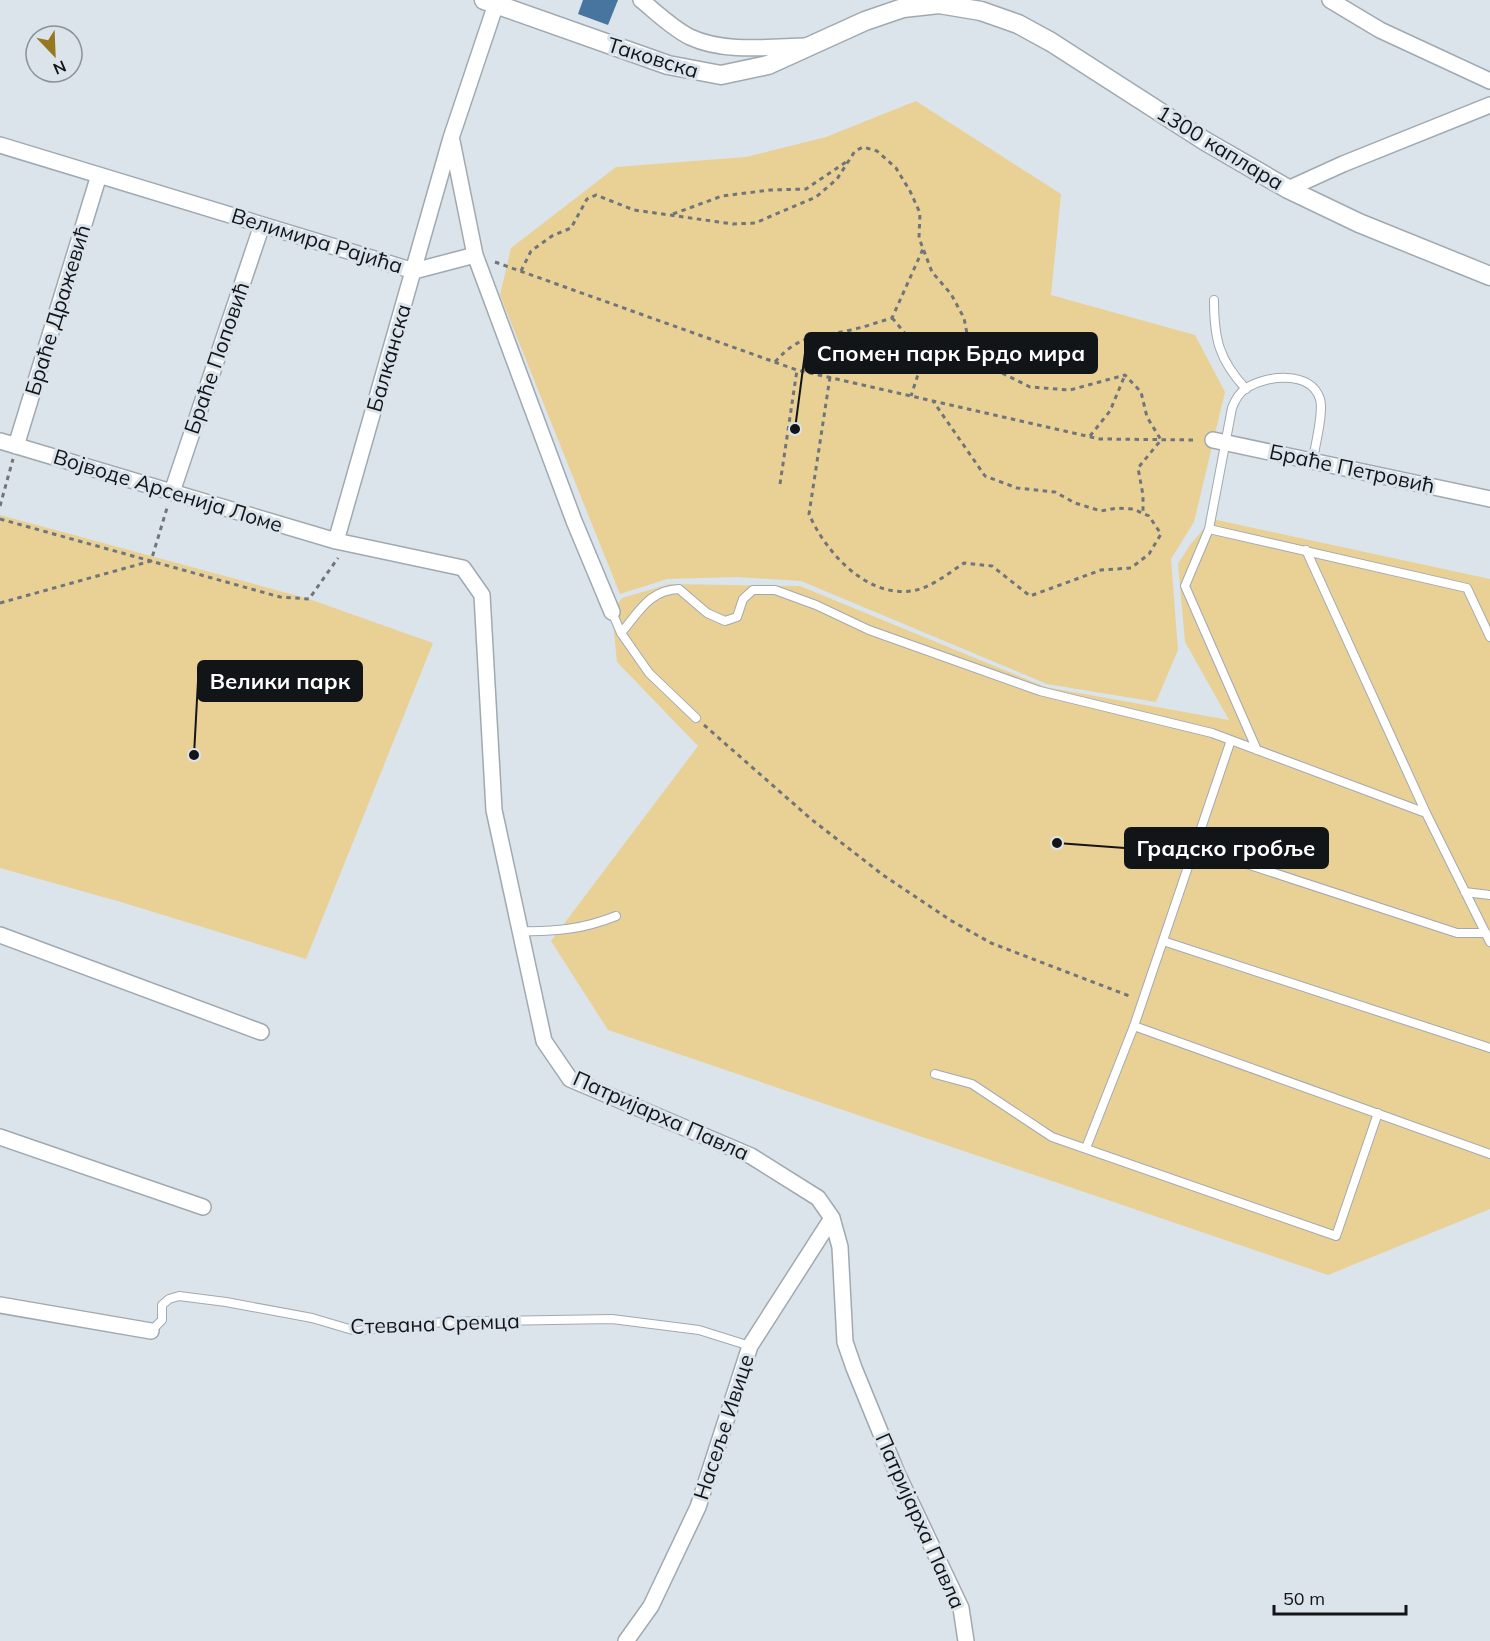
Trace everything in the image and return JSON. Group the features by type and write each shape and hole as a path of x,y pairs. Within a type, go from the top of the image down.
{"street":[{"path":"641,0 682,32 707,43 746,47 809,46"},
{"path":"1330,0 1380,30 1490,81"},
{"name":"Таковска","path":"490,2 668,65 706,74 734,74 752,70 865,21 903,8 957,3"},
{"name":"Балканска","path":"342,542 414,271 490,2"},
{"name":"1300 каплара","path":"957,3 998,16 1033,32 1205,141 1288,189 1367,226 1490,276"},
{"path":"1288,189 1490,105"},
{"path":"451,138 475,255 574,521 612,612"},
{"name":"Велимира Рајића","path":"0,145 414,271 475,255"},
{"name":"Браће Дражевић","path":"16,446 99,175"},
{"name":"Браће Поповић","path":"172,492 262,225"},
{"name":"Војводе Арсенија Ломе","path":"0,441 342,542"},
{"name":"Браће Петровић","path":"1219,441 1490,499"},
{"name":"Патријарха Павла","path":"342,542 463,568 482,595 494,810 544,1041 570,1079 751,1156 818,1198 832,1218 840,1247 843,1321 848,1351 897,1473 961,1608 966,1641"},
{"path":"0,935 261,1032"},
{"path":"0,1137 203,1207"},
{"name":"Насеље Ивице","path":"626,1641 651,1606 698,1508 750,1346 832,1218"},
{"name":"Стевана Сремца","path":"0,1305 151,1331"}],"lane":[{"path":"1214,300 1214,326 1218,349 1231,372 1246,388"},
{"path":"1257,750 1185,586 1209,529 1219,441 1239,394 1246,388 1274,378 1296,379 1313,387 1321,403 1313,460"},
{"path":"1209,529 1467,588 1490,637"},
{"path":"1306,550 1426,813 1490,942"},
{"path":"621,633 650,599 663,590 679,589 707,613 725,621 737,617 743,599 753,590 775,590 816,605 869,630 1040,691 1212,733 1426,813"},
{"path":"612,612 621,633 649,673 696,718"},
{"path":"1086,1148 1134,1026 1231,740"},
{"path":"1195,847 1456,933 1486,933"},
{"path":"1465,892 1490,896"},
{"path":"519,931 550,932 590,926 616,916"},
{"path":"1163,941 1490,1048"},
{"path":"1134,1026 1490,1154"},
{"path":"935,1074 972,1084 1052,1137 1336,1236 1378,1113"},
{"name":"Стевана Сремца","path":"151,1331 162,1320 162,1305 169,1299 179,1296 312,1318 356,1331 444,1322 612,1319 699,1330 750,1346"}],"path":[{"path":"521,271 531,251 552,236 571,228 587,199 596,195 634,210 733,224 755,223 816,197 837,179 855,151 863,147 877,151 896,168 920,213 919,238 923,249 932,272 951,294 964,318 969,344 976,360 1030,387 1070,390 1125,375"},
{"path":"670,215 722,196 770,189 806,189 850,159"},
{"path":"775,362 787,348 812,335 851,330 892,318 923,249"},
{"path":"475,255 797,370 1090,436 1219,441"},
{"path":"892,318 906,332 915,347 925,353 911,396"},
{"path":"780,484 797,370"},
{"path":"1090,436 1110,411 1125,375"},
{"path":"1125,375 1142,392 1147,417 1161,440"},
{"path":"830,377 809,514 816,530 840,562 862,579 894,590 912,591 944,576 964,563 992,566 1030,596 1101,570 1131,568 1149,554 1161,534 1149,516 1143,513 1132,508 1101,511 1075,503 1055,492 1017,488 985,476 933,401"},
{"path":"1143,513 1143,495 1138,468 1161,440"},
{"path":"0,506 16,446"},
{"path":"151,561 172,492"},
{"path":"0,519 280,597 309,599 342,542"},
{"path":"0,603 151,561"},
{"path":"696,718 796,807 883,875 950,920 991,943 1087,982 1142,1000"}],"shaded area":[{"path":"916,101 1061,194 1051,295 1195,335 1225,392 1194,522 1171,559 1178,650 1156,702 1047,684 801,581 737,577 667,579 620,594 500,295 511,248 616,167 746,157 826,137"},
{"path":"0,515 309,599 433,643 306,959 121,902 0,868"},
{"path":"1212,519 1490,579 1490,1209 1328,1275 608,1030 551,941 698,746 617,662 612,612 622,598 670,584 800,586 1045,687 1229,720 1185,642 1178,564 1190,545"}],"building":[{"path":"583,0 618,0 608,25 578,14"}],"place":[{"name":"Спомен парк Брдо мира","path":"795,429"},
{"name":"Велики парк","path":"194,755"},
{"name":"Градско гробље","path":"1057,843"}]}
